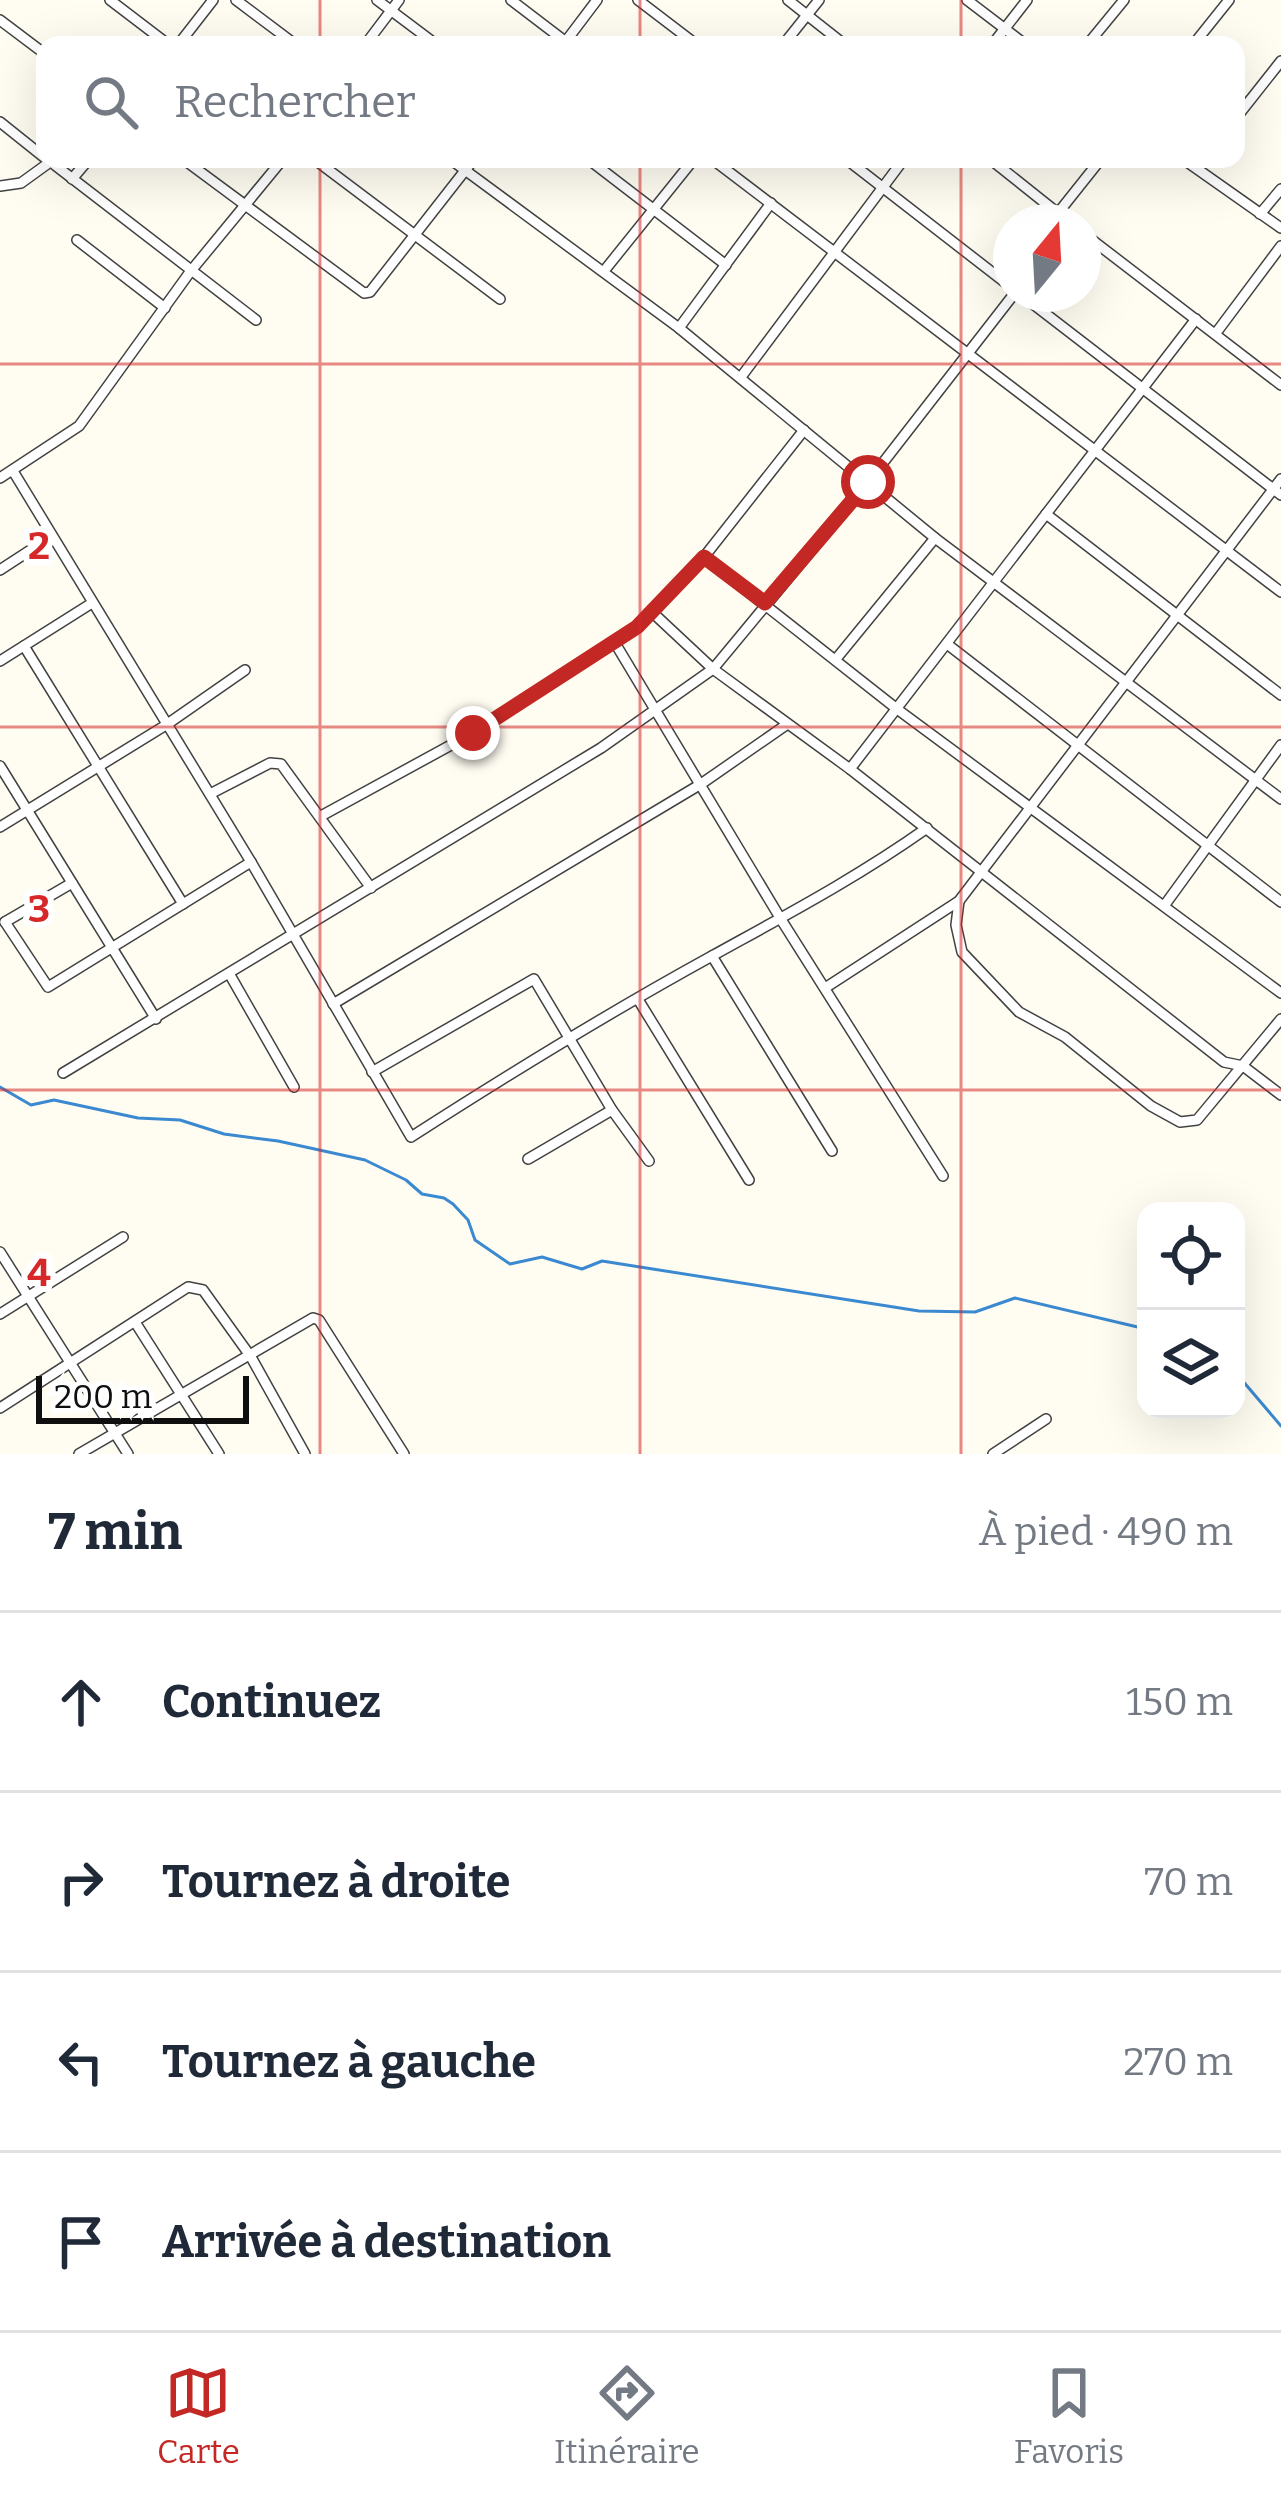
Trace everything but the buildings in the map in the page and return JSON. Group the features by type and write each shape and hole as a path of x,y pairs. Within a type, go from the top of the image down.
{"street":[{"path":"110,0 161,36"},
{"path":"182,36 214,0"},
{"path":"236,0 284,36"},
{"path":"377,0 425,36"},
{"path":"371,36 399,0"},
{"path":"511,0 556,36"},
{"path":"572,36 597,0"},
{"path":"638,0 686,36"},
{"path":"788,0 834,36"},
{"path":"790,36 819,0"},
{"path":"967,0 1014,36"},
{"path":"999,36 1027,0"},
{"path":"1095,36 1124,0"},
{"path":"1200,36 1229,0"},
{"path":"0,20 36,47"},
{"path":"1245,107 1281,61"},
{"path":"0,122 36,150"},
{"path":"0,186 21,183 37,168"},
{"path":"58,168 256,320"},
{"path":"72,179 81,168"},
{"path":"195,168 364,293 370,292 465,170"},
{"path":"0,478 79,426 190,272 276,168"},
{"path":"326,168 500,299"},
{"path":"462,168 679,328 935,538 1281,799"},
{"path":"599,168 726,265"},
{"path":"604,271 687,168"},
{"path":"724,168 1281,592"},
{"path":"858,168 993,275"},
{"path":"741,377 897,168"},
{"path":"1000,168 1046,204"},
{"path":"1065,204 1094,168"},
{"path":"1204,168 1281,228"},
{"path":"1260,214 1281,189"},
{"path":"679,328 771,203"},
{"path":"77,240 165,308"},
{"path":"1216,333 1281,246"},
{"path":"1101,247 1278,381"},
{"path":"63,1072 295,936 658,711 713,669 868,482 1000,312"},
{"path":"1041,312 1277,492"},
{"path":"850,769 1196,319"},
{"path":"322,816 473,733 615,643 704,557 804,430"},
{"path":"13,471 251,862 411,1137 712,956 782,921 927,828"},
{"path":"825,988 959,901 1178,613 1277,492 1281,479"},
{"path":"1046,514 1281,695"},
{"path":"0,570 52,536"},
{"path":"836,658 935,538"},
{"path":"704,557 897,710 1281,994"},
{"path":"0,661 92,603"},
{"path":"652,612 713,669 927,828 1224,1062 1243,1066 1281,1095"},
{"path":"615,643 943,1176"},
{"path":"947,644 1281,902"},
{"path":"24,646 183,904"},
{"path":"0,827 166,725 245,670"},
{"path":"333,1004 701,784 786,725"},
{"path":"1164,906 1281,745"},
{"path":"210,794 270,763 281,764 371,888"},
{"path":"0,766 156,1019"},
{"path":"72,883 3,924 48,987 251,862"},
{"path":"959,901 956,925 962,952 1019,1012 1065,1037 1151,1106 1180,1123 1197,1120 1281,1019"},
{"path":"712,956 832,1151"},
{"path":"230,975 294,1087"},
{"path":"372,1072 534,980 611,1110 649,1162"},
{"path":"639,1001 749,1180"},
{"path":"529,1159 611,1110"},
{"path":"0,1314 123,1237"},
{"path":"0,1252 128,1454"},
{"path":"0,1408 188,1287 203,1290 251,1357 305,1454"},
{"path":"79,1454 307,1321 319,1320 402,1453"},
{"path":"135,1322 219,1454"},
{"path":"993,1454 1046,1419"}],"waterway":[{"path":"0,1087 31,1105 54,1100 138,1118 180,1120 224,1134 365,1160 406,1180 422,1194 453,1204 468,1220 475,1240 510,1264 542,1257 582,1269 602,1261 919,1311 975,1312 1015,1298 1137,1327"},
{"path":"1245,1384 1281,1426"}],"route":[{"path":"473,733 637,627 704,557 765,603 868,482"}]}
